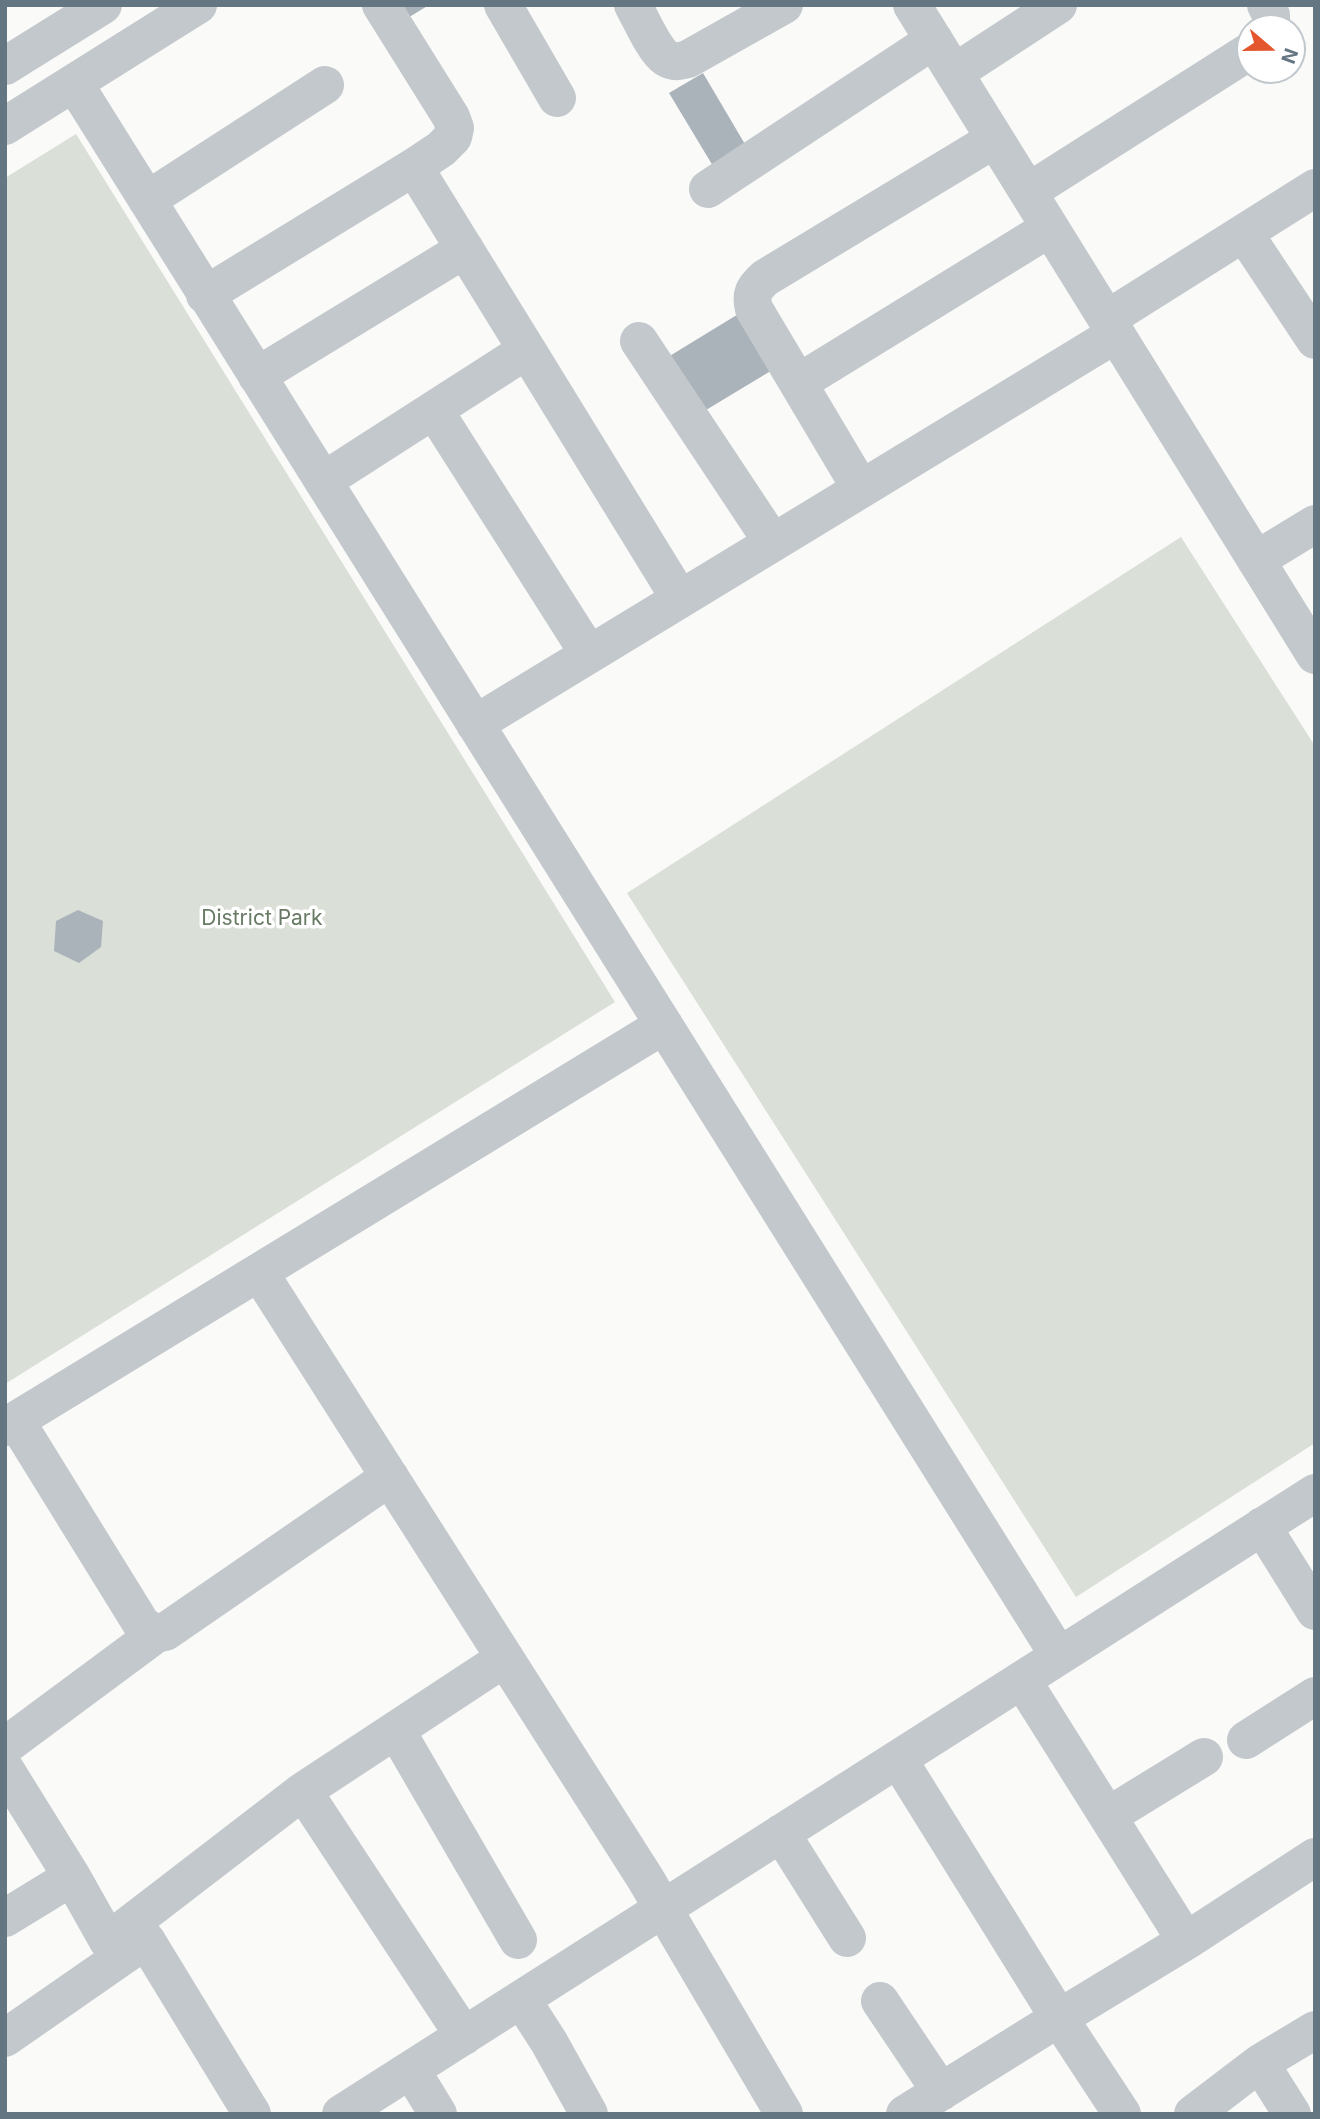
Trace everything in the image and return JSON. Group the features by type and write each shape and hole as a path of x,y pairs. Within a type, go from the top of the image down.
{"street":[{"path":"5,126 198,5"},
{"path":"205,295 414,167 453,136 455,128 451,117 381,5"},
{"path":"503,5 557,99"},
{"path":"633,5 660,53 668,60 677,61 688,59 766,10"},
{"path":"912,5 1315,655"},
{"path":"954,73 1058,5"},
{"path":"5,66 82,11"},
{"path":"708,189 934,40"},
{"path":"1028,192 1236,60"},
{"path":"74,83 1059,1656"},
{"path":"147,200 326,85"},
{"path":"861,489 754,309 754,289 765,278 995,139"},
{"path":"414,167 680,599"},
{"path":"475,724 861,489 1112,327 1244,233 1315,188"},
{"path":"798,383 1050,228"},
{"path":"1244,233 1315,340"},
{"path":"257,376 465,248"},
{"path":"639,341 773,543"},
{"path":"323,481 527,350"},
{"path":"434,410 589,654"},
{"path":"1256,560 1315,524"},
{"path":"156,1634 142,1625 11,1424 664,1025"},
{"path":"272,1264 390,1477 664,1909 784,2114"},
{"path":"113,1950 7,1769 156,1634 165,1632 390,1477"},
{"path":"341,2114 1315,1493"},
{"path":"1262,1526 1315,1611"},
{"path":"5,2038 303,1791 505,1658"},
{"path":"1022,1680 1186,1941"},
{"path":"1246,1740 1315,1696"},
{"path":"396,1730 518,1940"},
{"path":"1108,1816 1204,1757"},
{"path":"898,1759 1122,2114"},
{"path":"303,1791 464,2036"},
{"path":"781,1833 847,1938"},
{"path":"905,2114 1186,1941 1315,1857"},
{"path":"5,1918 72,1877"},
{"path":"113,1950 146,1940 252,2114"},
{"path":"522,2000 589,2114"},
{"path":"880,2001 941,2092"},
{"path":"1193,2114 1259,2063 1315,2030"},
{"path":"1259,2063 1292,2114"},
{"path":"411,2070 438,2114"}],"green space":[{"name":"District Park","path":"76,134 615,1002 5,1384 5,178"},
{"path":"1181,537 1315,746 1315,1443 1076,1597 627,893"}],"building":[{"path":"397,5 429,5 406,19"},
{"path":"703,73 749,151 716,171 669,93"},
{"path":"740,313 774,369 701,413 668,357"},
{"path":"78,910 103,921 101,947 79,963 54,951 56,921"}]}
